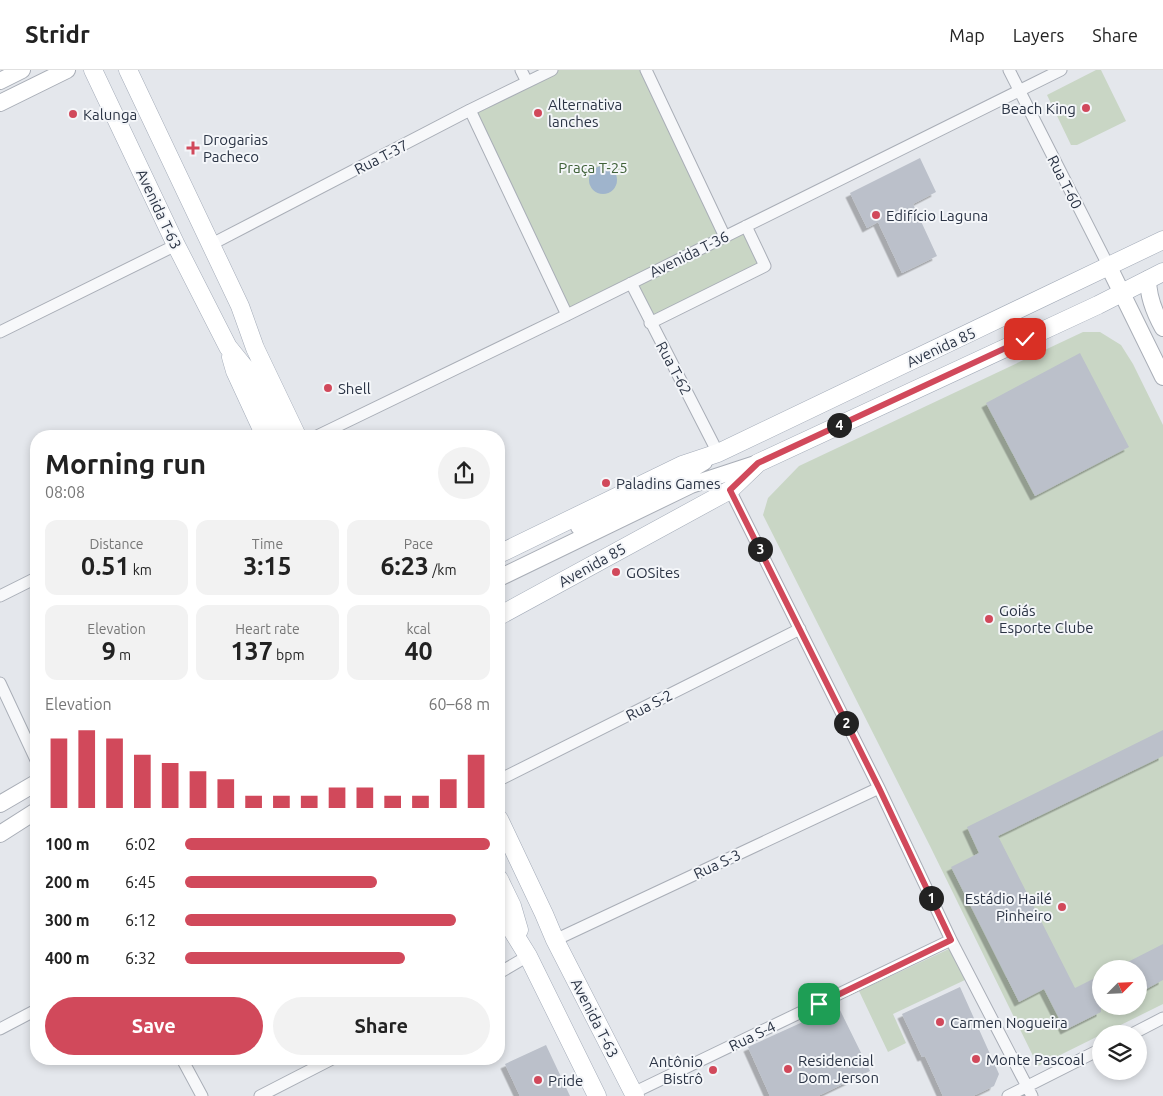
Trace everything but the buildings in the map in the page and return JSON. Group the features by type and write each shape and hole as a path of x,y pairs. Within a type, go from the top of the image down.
{"main road":[{"path":"0,81 22,70"},
{"path":"0,104 67,70"},
{"name":"Avenida T-63","path":"93,70 176,245 228,346 249,373 278,430"},
{"name":"Avenida T-63","path":"128,70 240,306 264,344 308,430"},
{"name":"Avenida 85","path":"505,564 684,474 718,453 1163,240"},
{"name":"Rua T-60","path":"1109,267 1163,377"},
{"path":"1156,275 1148,288 1154,311 1163,328"},
{"name":"Avenida 85","path":"505,575 691,485 758,463 1156,275"},
{"name":"Avenida T-63","path":"240,306 255,348 294,430"},
{"name":"Avenida T-63","path":"228,346 235,371 262,430"},
{"name":"Avenida 85","path":"505,551 682,465 718,453"},
{"name":"Avenida 85","path":"505,613 730,490 758,463"},
{"path":"0,804 30,786"},
{"path":"0,811 30,798"},
{"path":"0,835 30,815"},
{"path":"0,835 30,826"},
{"name":"Avenida T-63","path":"505,832 555,940 634,1094"},
{"name":"Avenida T-63","path":"505,859 530,910 555,940"},
{"path":"505,891 512,906 528,956"},
{"path":"505,919 528,956 597,1096"}],"street":[{"path":"521,70 527,82"},
{"name":"Rua T-37","path":"210,245 470,110 552,70"},
{"path":"646,70 725,237"},
{"name":"Rua T-60","path":"1009,70 1109,267"},
{"name":"Avenida T-36","path":"329,430 567,315 1061,70"},
{"path":"470,110 567,315"},
{"path":"650,322 764,266 746,226"},
{"path":"0,332 176,245"},
{"name":"Rua T-62","path":"631,283 718,453"},
{"path":"730,490 879,788 951,940 1030,1091"},
{"path":"0,596 30,581"},
{"name":"Rua S-2","path":"505,777 800,629"},
{"path":"0,682 30,747"},
{"name":"Rua S-3","path":"555,940 879,788"},
{"name":"Rua S-4","path":"634,1094 951,940"},
{"path":"505,969 528,956"},
{"path":"0,1029 30,1013"},
{"path":"1147,1026 1163,1018"},
{"path":"1008,1096 1030,1091 1092,1054"},
{"path":"185,1065 202,1096"},
{"path":"260,1096 320,1065"}],"green space":[{"name":"Praça T-25","path":"556,70 644,70 719,235 568,313 473,111"},
{"name":"Beach King","path":"1096,70 1101,70 1126,121 1077,145 1071,145 1047,95"},
{"path":"744,233 758,264 653,315 638,285"},
{"name":"Goiás Esporte Clube","path":"1083,332 1100,332 1121,345 1133,364 1163,425 1163,1004 1148,1011 1148,960 1092,960 1092,1015 1141,1015 1121,1025 1092,1025 1092,1039 1038,1066 930,846 763,515 768,498 799,466"},
{"path":"951,948 967,979 893,1014 906,1043 888,1052 859,991"}],"water":[{"path":"603,166 613,170 617,180 613,190 603,194 593,190 589,180 593,170"}],"place":[{"name":"Beach King","path":"1086,108"},
{"name":"Alternativa lanches","path":"538,113"},
{"name":"Kalunga","path":"73,114"},
{"name":"Drogarias Pacheco","path":"193,148"},
{"name":"Edifício Laguna","path":"876,215"},
{"name":"Shell","path":"328,388"},
{"name":"Paladins Games","path":"606,483"},
{"name":"GOSites","path":"616,572"},
{"name":"Goiás Esporte Clube","path":"989,619"},
{"name":"Estádio Hailé Pinheiro","path":"1062,907"},
{"name":"Carmen Nogueira","path":"940,1022"},
{"name":"Monte Pascoal","path":"976,1059"},
{"name":"Residencial Dom Jerson","path":"788,1069"},
{"name":"Antônio Bistrô","path":"713,1070"},
{"name":"Pride","path":"538,1080"}],"route":[{"path":"819,1004 951,940 879,788 730,490 758,463 1025,339"}]}
